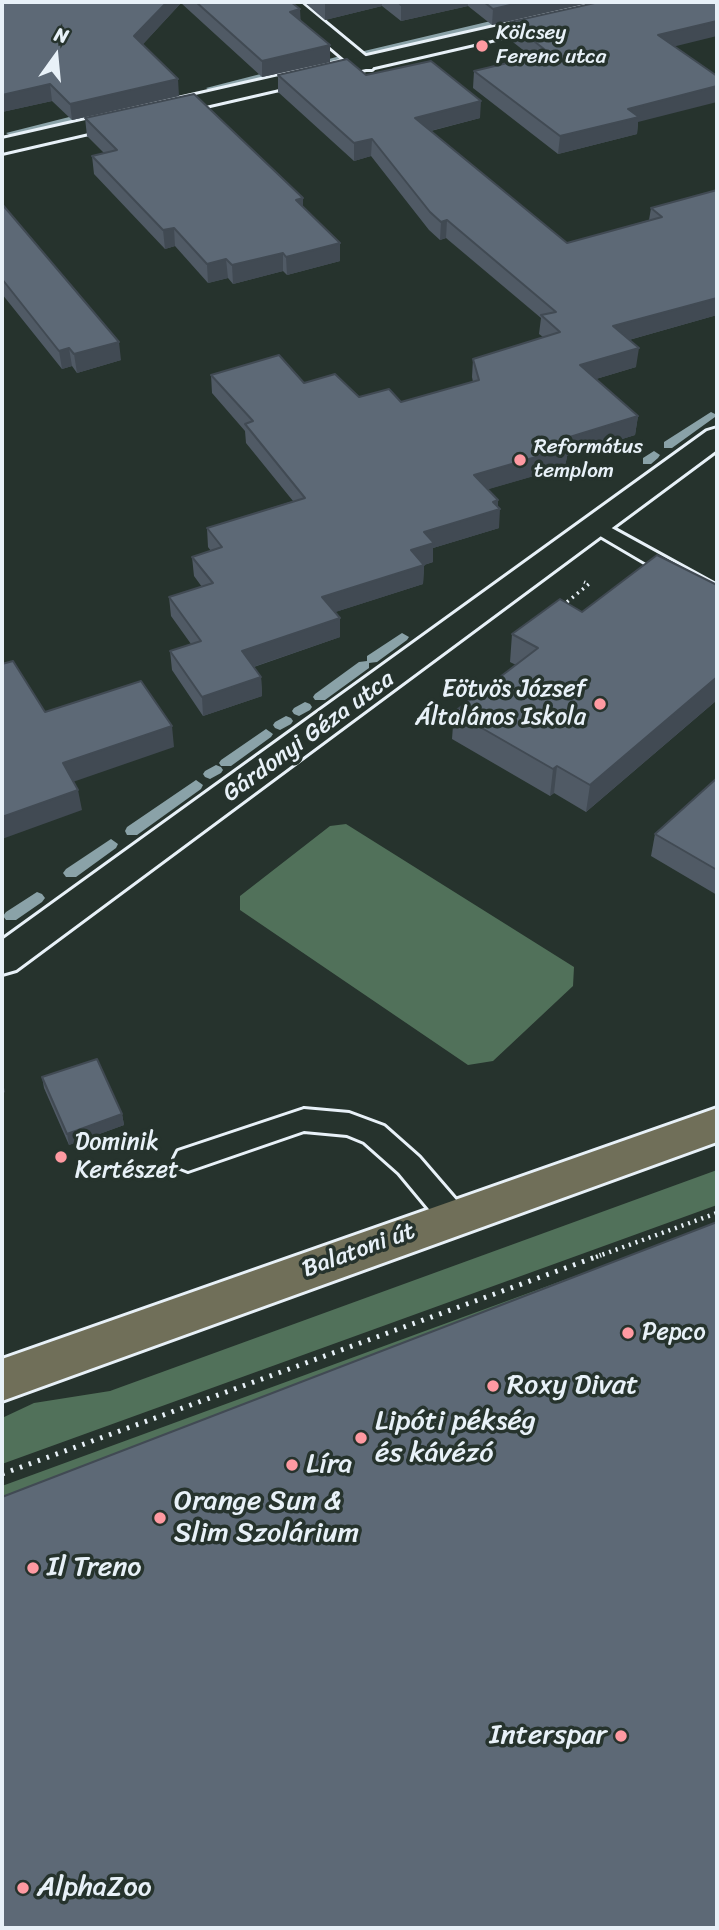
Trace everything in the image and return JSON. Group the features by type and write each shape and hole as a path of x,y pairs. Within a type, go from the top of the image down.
{"main road":[{"name":"Balatoni út","path":"2,1380 717,1125"}],"street":[{"path":"287,2 364,64"},
{"path":"2,145 630,2"},
{"name":"Gárdonyi Géza utca","path":"2,960 717,437"}],"lane":[{"path":"597,526 717,595"},
{"path":"188,1159 304,1120 349,1124 374,1133 410,1165 453,1217"}],"path":[{"path":"553,613 589,584 579,580"},
{"path":"2,1474 717,1213"}],"green space":[{"path":"346,824 574,967 573,986 493,1061 468,1065 240,910 240,896 330,826"},
{"path":"717,1170 717,1205 2,1464 2,1418 34,1403 110,1391"},
{"path":"717,1224 2,1526 2,1486"}],"building":[{"path":"2,2 167,2 134,36 178,79 70,104 50,84 2,95"},
{"path":"196,2 291,2 300,9 290,12 330,45 262,61"},
{"path":"484,2 523,2 493,9"},
{"path":"599,2 717,2 717,21 658,35 717,76 717,86 628,109 639,117 560,136 474,71 549,53 510,22"},
{"path":"347,59 366,75 431,61 481,101 415,118 567,243 662,217 651,208 717,190 717,298 613,326 639,348 580,365 638,416 560,440 567,448 474,475 498,500 493,502 500,509 424,532 434,543 411,550 424,565 322,597 340,618 242,651 261,677 202,697 170,651 201,641 169,597 213,583 192,557 222,547 207,528 305,498 245,424 253,421 211,375 279,355 304,383 335,374 359,397 389,389 401,402 479,380 473,359 560,332 541,315 556,312 447,220 441,222 430,212 372,139 354,143 278,75"},
{"path":"194,94 303,198 296,200 340,243 286,257 283,253 232,265 226,259 207,264 174,228 163,230 92,156 117,150 85,118"},
{"path":"2,204 119,342 74,354 69,348 59,351 2,279"},
{"name":"Eötvös József Általános Iskola","path":"657,555 717,585 717,677 590,785 557,766 553,769 454,712 538,648 512,634 560,599 582,612"},
{"path":"13,661 45,712 141,681 172,726 63,763 78,790 2,817 2,664"},
{"path":"717,778 717,870 655,834"},
{"path":"97,1059 122,1114 67,1134 42,1077"},
{"path":"717,1222 717,1928 2,1928 2,1497"}],"waterway":[{"path":"364,52 512,19"},
{"path":"312,65 340,59"},
{"path":"211,88 280,72"},
{"path":"11,133 89,115"},
{"path":"668,445 711,415"},
{"path":"647,461 654,455"},
{"path":"372,659 402,637"},
{"path":"320,697 364,665"},
{"path":"299,711 305,707"},
{"path":"280,725 286,721"},
{"path":"226,763 266,734"},
{"path":"210,774 216,770"},
{"path":"132,831 196,785"},
{"path":"71,873 111,844"},
{"path":"11,916 37,898"}],"place":[{"name":"Kölcsey Ferenc utca","path":"482,46"},
{"name":"Református templom","path":"520,460"},
{"name":"Eötvös József Általános Iskola","path":"600,704"},
{"name":"Dominik Kertészet","path":"61,1157"},
{"name":"Pepco","path":"628,1333"},
{"name":"Roxy Divat","path":"493,1386"},
{"name":"Lipóti pékség és kávézó","path":"361,1438"},
{"name":"Líra","path":"292,1465"},
{"name":"Orange Sun & Slim Szolárium","path":"160,1518"},
{"name":"Il Treno","path":"33,1568"},
{"name":"Interspar","path":"621,1736"},
{"name":"AlphaZoo","path":"23,1888"}]}
